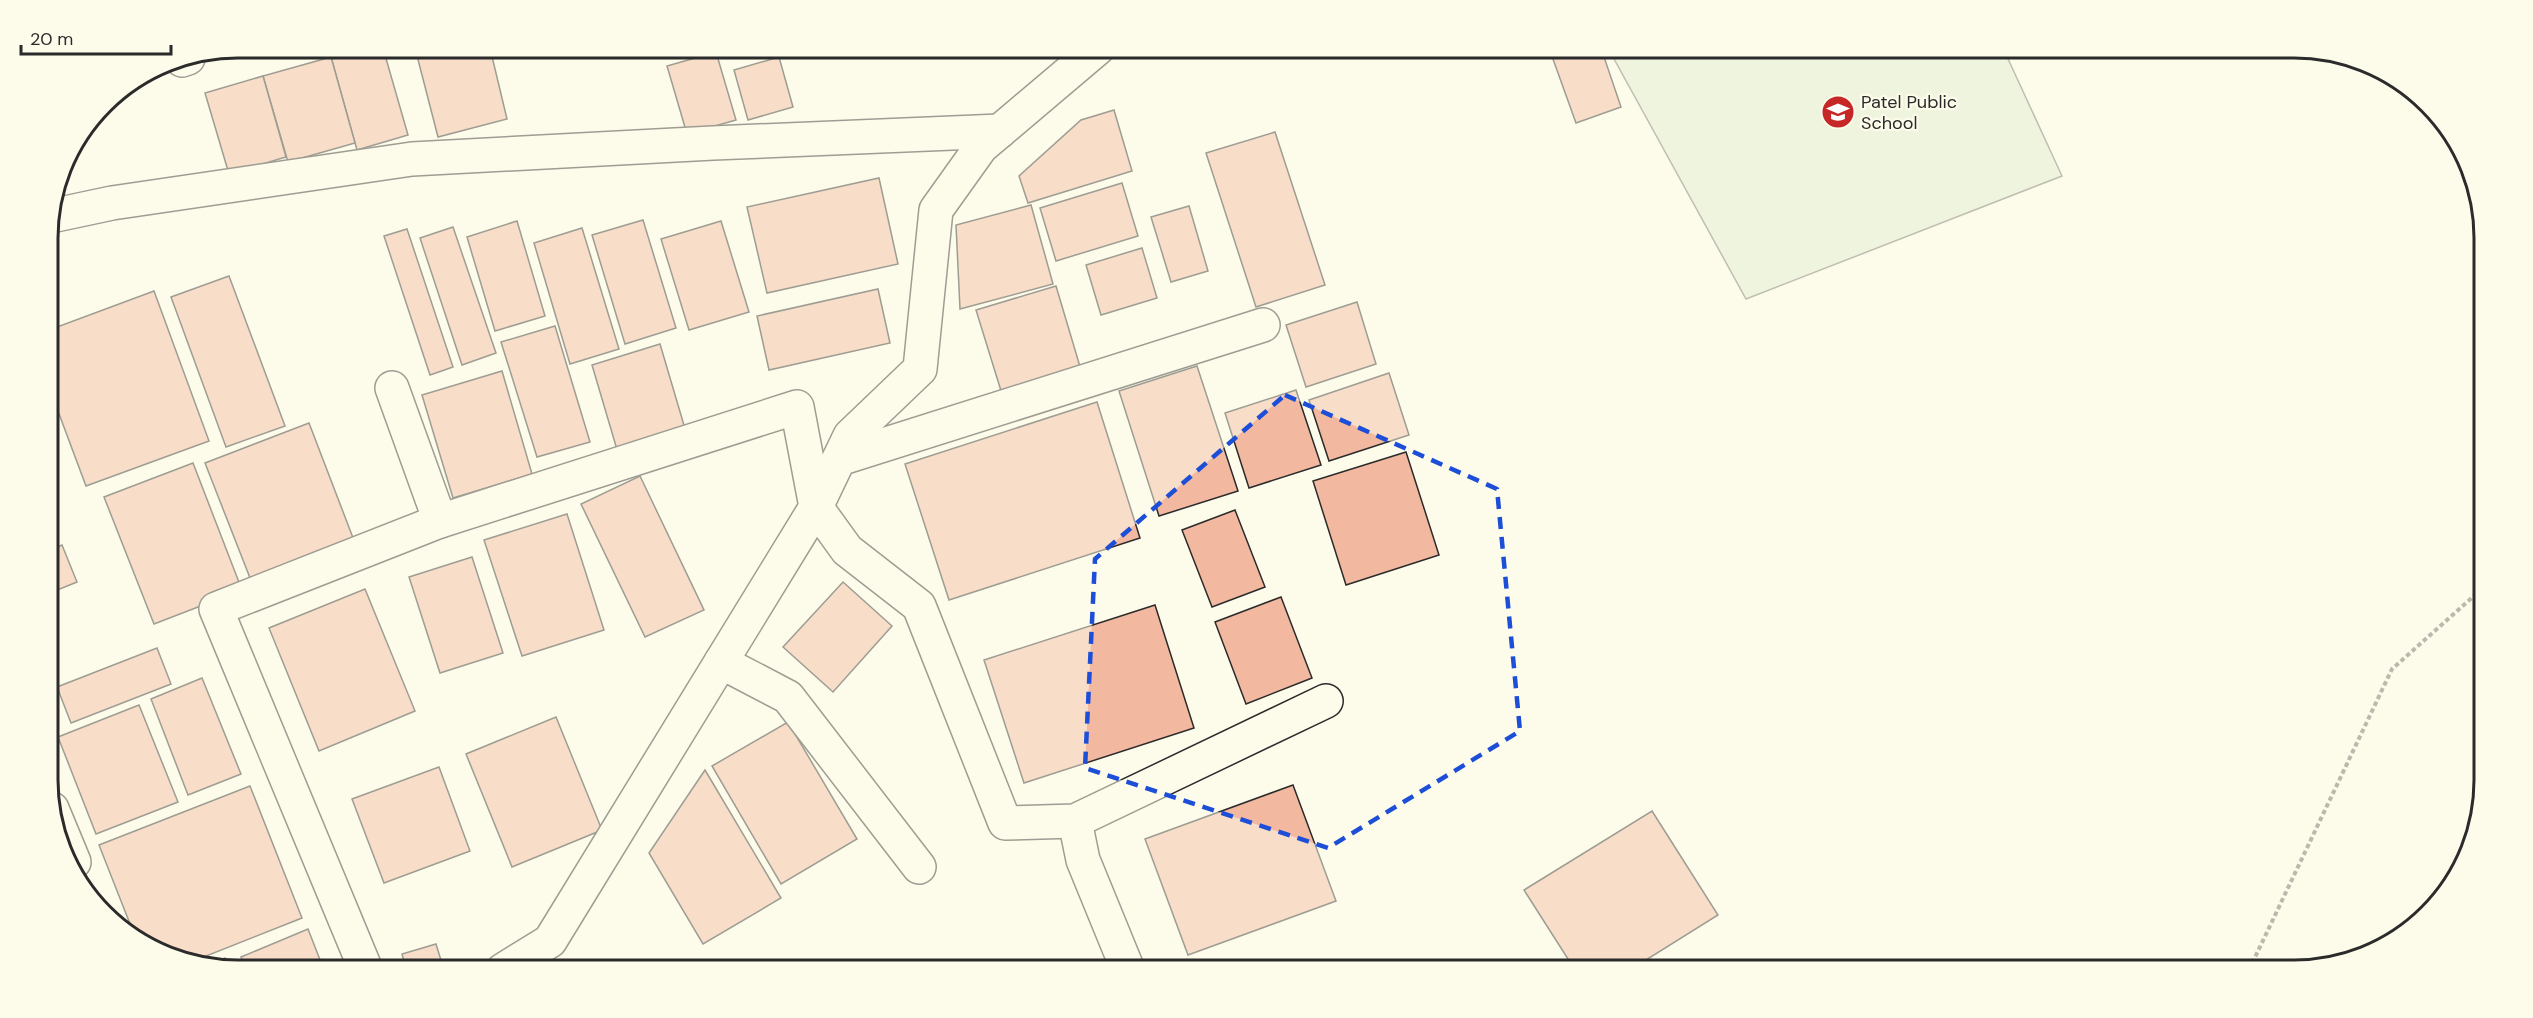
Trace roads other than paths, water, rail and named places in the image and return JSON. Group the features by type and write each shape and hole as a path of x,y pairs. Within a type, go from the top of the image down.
{"street":[{"path":"519,960 550,941 816,507 850,436 920,369 936,210 981,147 1086,58"},
{"path":"61,214 112,203 412,159 713,142 999,131"},
{"path":"839,459 1263,325"},
{"path":"393,388 440,521"},
{"path":"362,960 216,609 440,521 797,407 816,507 847,550 919,606 1005,823 1075,821 1326,701"},
{"path":"722,662 788,697 919,867"},
{"path":"1075,821 1083,860 1124,960"}],"place":[{"name":"Patel Public School","path":"1838,112"}]}
